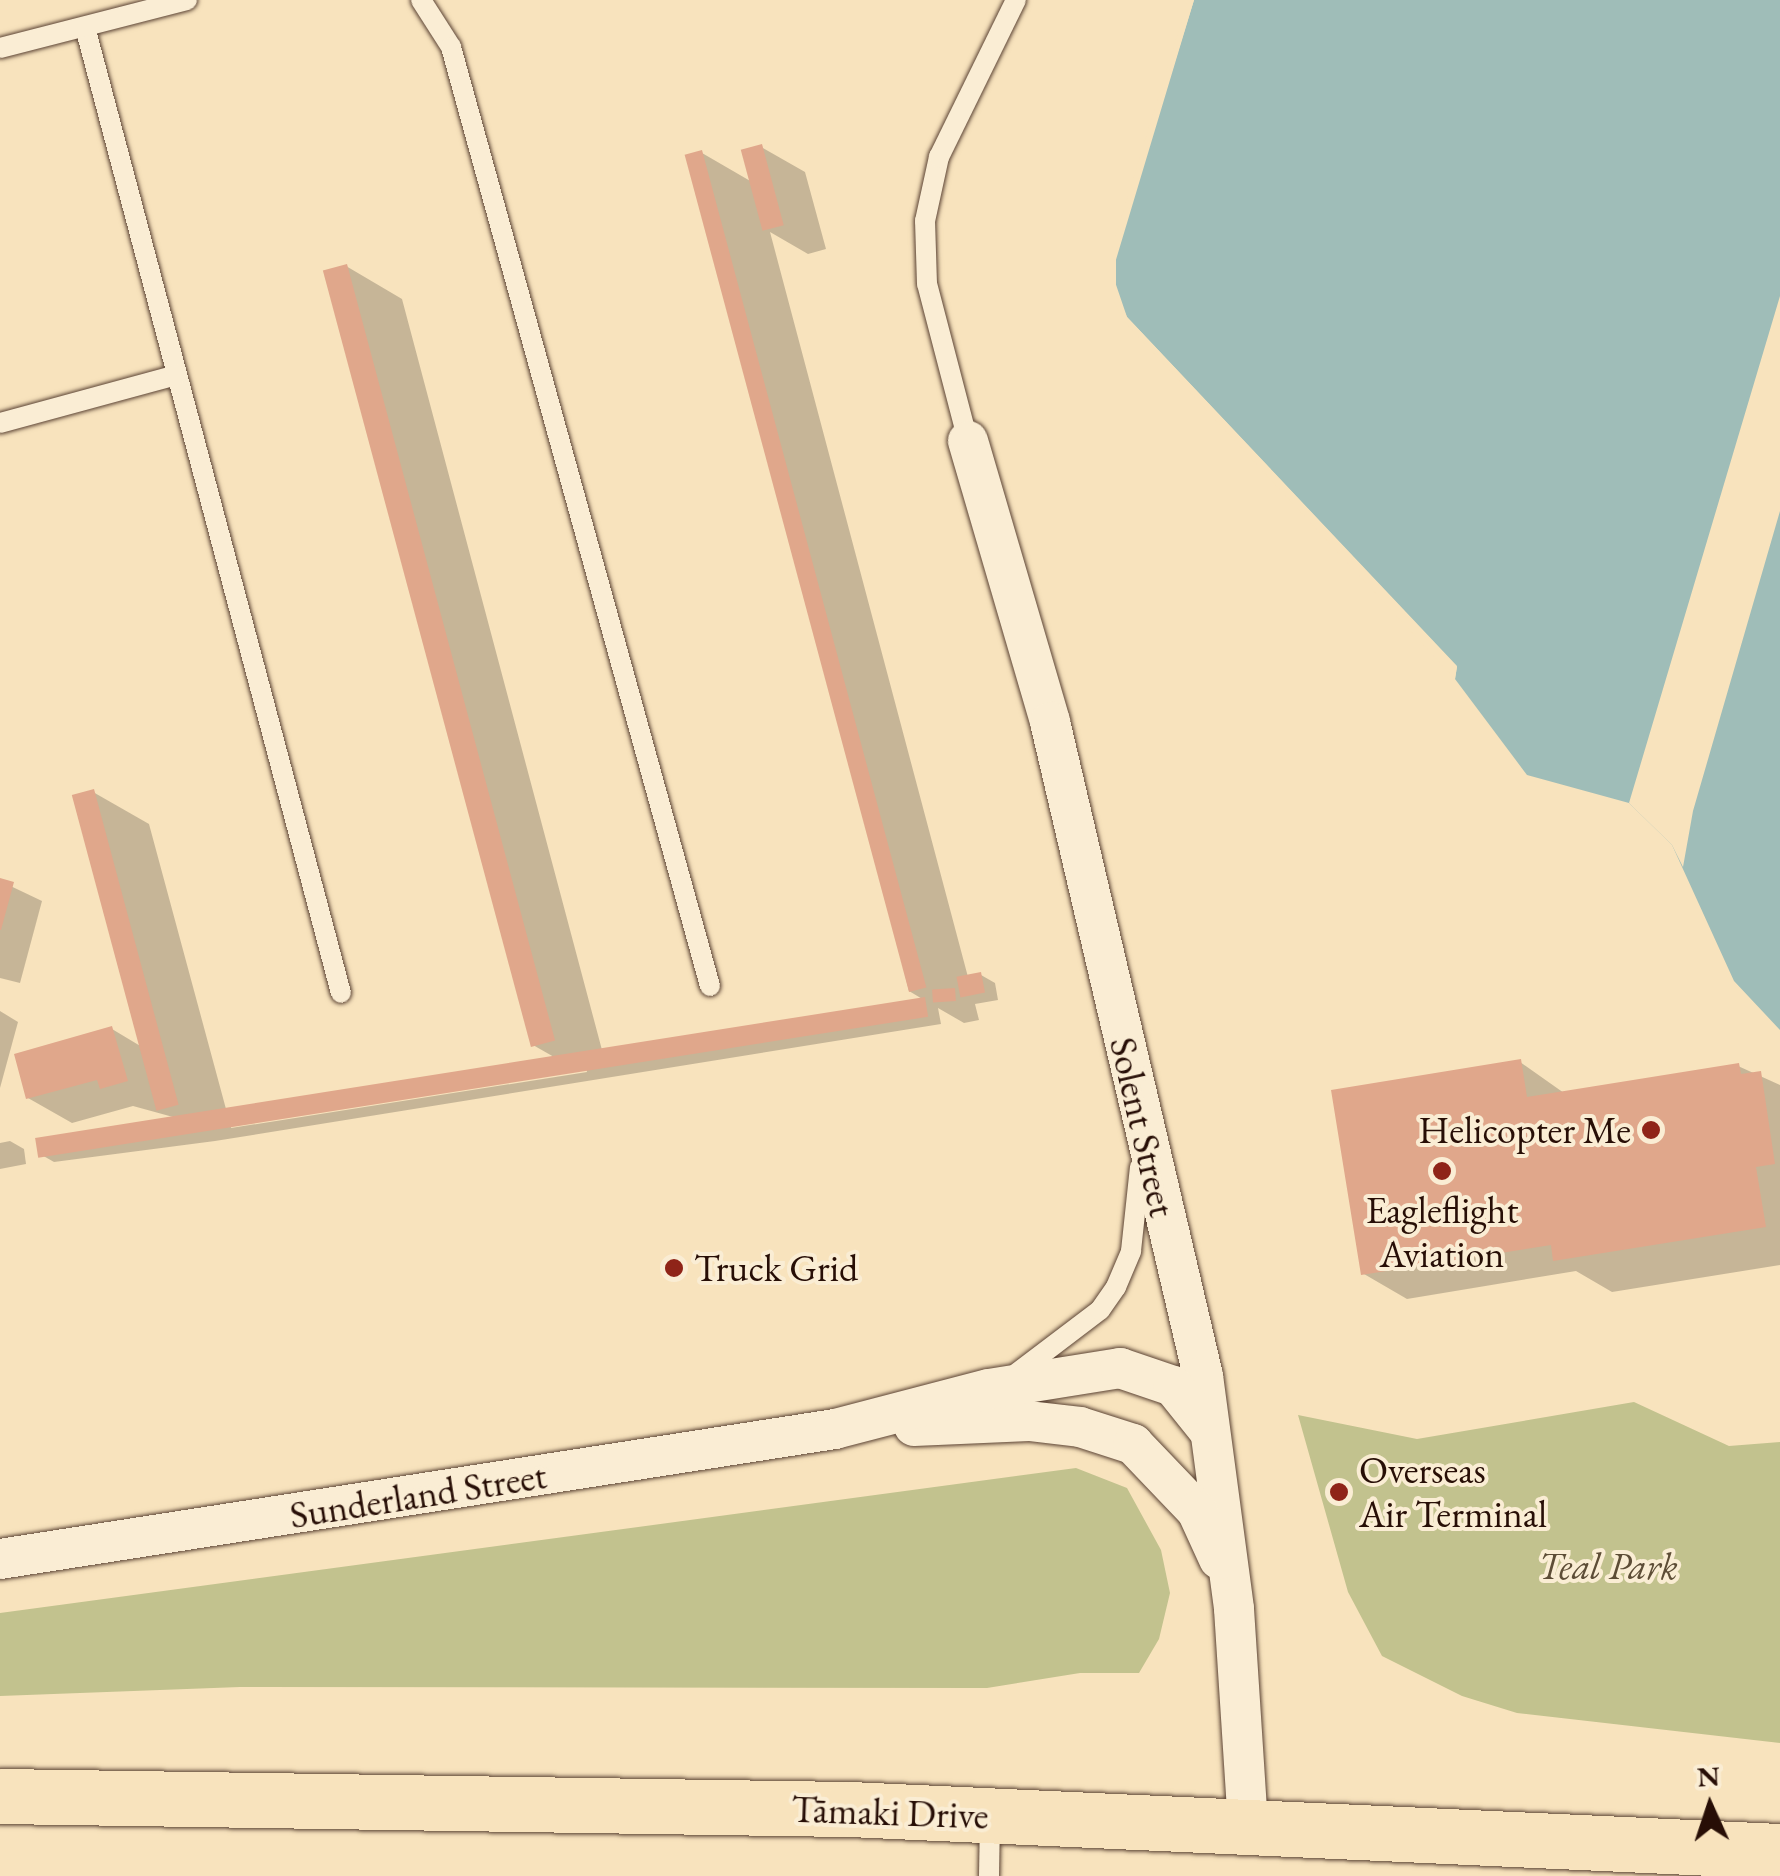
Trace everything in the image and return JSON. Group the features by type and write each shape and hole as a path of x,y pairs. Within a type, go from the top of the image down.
{"main road":[{"name":"Tāmaki Drive","path":"0,1796 514,1801 990,1816 1780,1850"}],"street":[{"name":"Solent Street","path":"968,441 1050,722 1216,1440 1234,1609 1248,1826"},
{"name":"Sunderland Street","path":"835,1430 989,1388 1120,1368 1151,1374 1173,1386 1216,1440"},
{"name":"Sunderland Street","path":"0,1559 835,1430 1029,1421 1080,1427 1133,1444 1197,1511 1234,1609"}],"lane":[{"path":"0,48 186,0"},
{"path":"420,0 451,47 710,986"},
{"path":"968,441 927,284 925,221 938,158 1016,0"},
{"path":"85,27 341,993"},
{"path":"0,424 177,375"},
{"path":"989,1388 1040,1361 1100,1310 1116,1286 1138,1211 1140,1123"},
{"path":"989,1876 990,1816"}],"green space":[{"name":"Teal Park","path":"1634,1402 1729,1446 1780,1442 1780,1743 1517,1713 1462,1696 1382,1656 1348,1592 1298,1415 1417,1439"},
{"path":"1076,1468 1127,1488 1161,1550 1170,1593 1159,1639 1139,1673 1080,1673 987,1688 240,1687 0,1696 0,1613"}],"water":[{"path":"1194,0 1780,0 1780,1030 1734,981 1672,845 1629,803 1527,775 1455,679 1457,666 1127,317 1112,273"}],"pier":[{"path":"1188,0 1194,0 1116,252 1116,295 1127,317 1457,667 1455,679 1123,320 1111,296 1111,251"},
{"path":"1780,296 1780,511 1693,811 1683,867 1672,845 1629,803"}],"building":[{"path":"762,144 784,225 762,231 741,150"},
{"path":"702,150 926,987 909,992 685,155"},
{"path":"347,264 555,1041 531,1047 323,270"},
{"path":"94,789 179,1105 156,1111 72,795"},
{"path":"0,878 14,882 1,930 0,930"},
{"path":"981,972 985,993 960,997 956,977"},
{"path":"955,988 956,1001 933,1003 932,990"},
{"path":"925,997 928,1017 38,1158 35,1138"},
{"path":"112,1026 128,1081 100,1089 97,1080 26,1099 14,1054"},
{"path":"1521,1059 1527,1097 1739,1063 1741,1074 1761,1071 1775,1164 1756,1167 1766,1227 1553,1261 1551,1245 1361,1275 1331,1090"}],"place":[{"name":"Helicopter Me","path":"1651,1130"},
{"name":"Eagleflight Aviation","path":"1442,1171"},
{"name":"Truck Grid","path":"674,1268"},
{"name":"Overseas Air Terminal","path":"1339,1492"}]}
